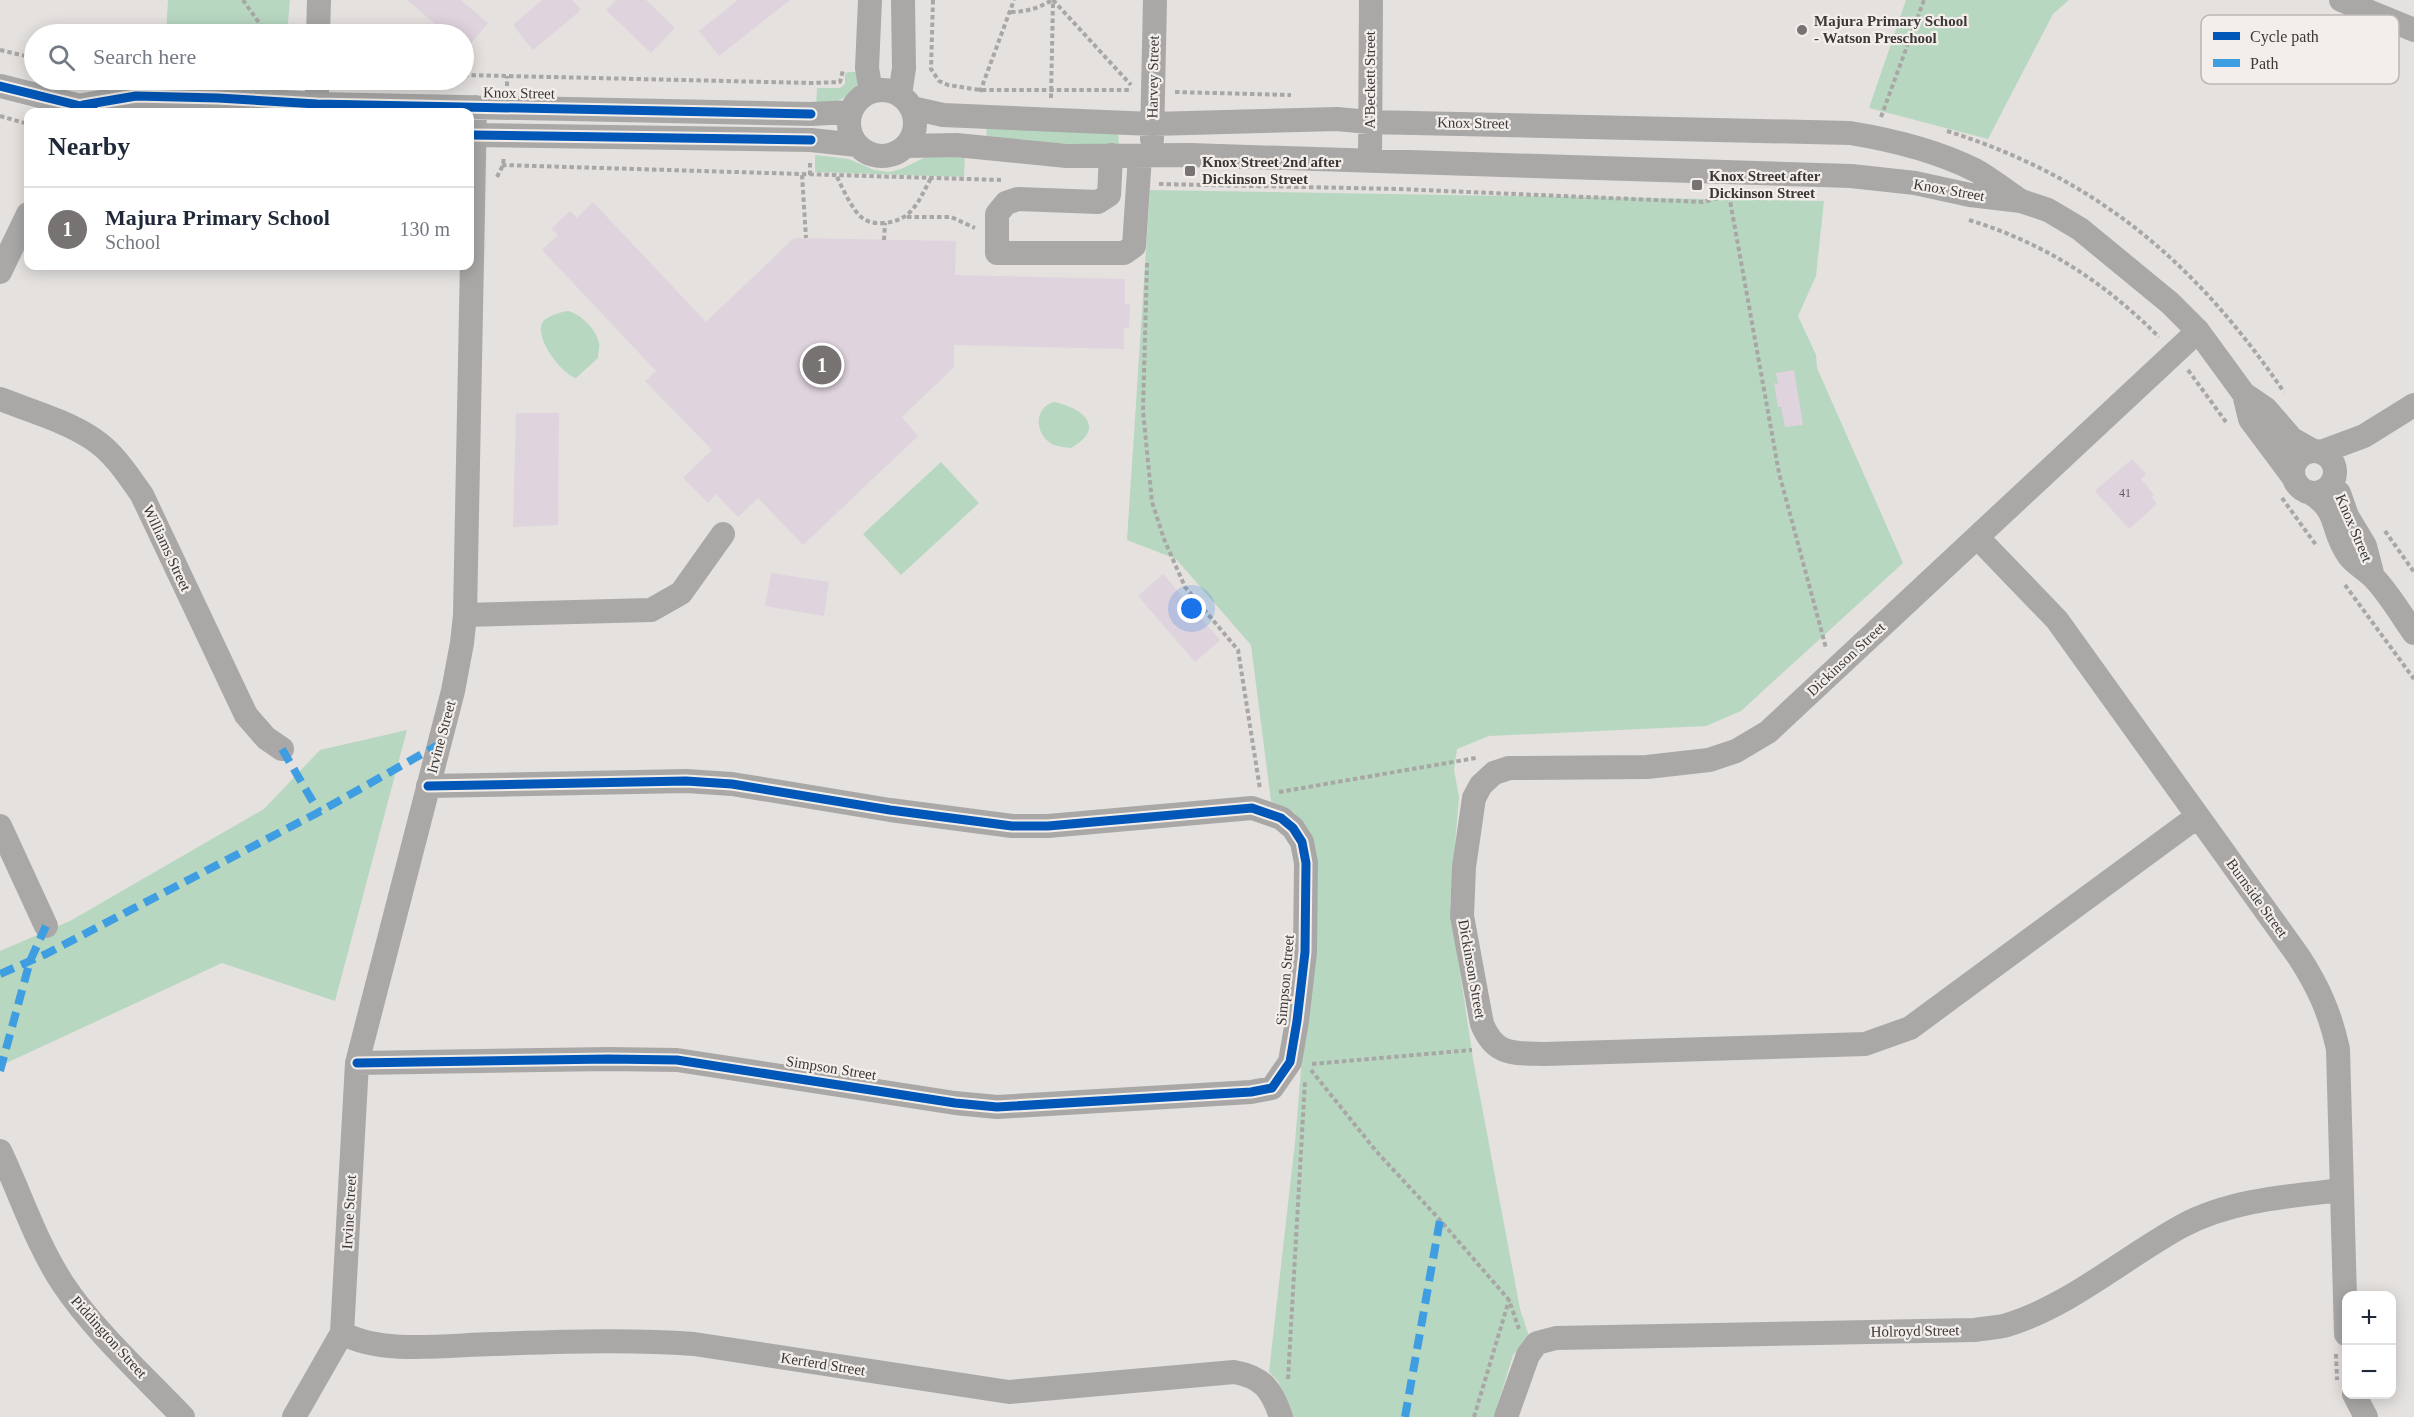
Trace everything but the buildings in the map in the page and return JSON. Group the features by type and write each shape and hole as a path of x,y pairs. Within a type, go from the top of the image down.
{"street":[{"path":"318,24 319,0"},
{"path":"870,0 867,68 871,92"},
{"path":"903,0 906,101 915,126 913,136 907,146 895,154 880,157 866,152 857,145 850,131 851,112 858,100 871,92 888,90 906,101"},
{"name":"Harvey Street","path":"1111,155 1109,195 1098,202 1018,199 1006,203 997,214 997,253 1124,254 1134,246 1139,183 1152,124 1155,0"},
{"name":"A'Beckett Street","path":"1370,160 1371,0"},
{"path":"2341,0 2378,15"},
{"path":"2399,24 2414,30"},
{"name":"Knox Street","path":"0,86 82,108"},
{"path":"317,90 317,108"},
{"name":"Knox Street","path":"96,108 136,96 218,98 317,108 475,107 811,114 851,112"},
{"name":"Knox Street","path":"906,101 943,115 1152,124 1337,119 1370,122 1850,133 1929,151 1977,171 2020,201"},
{"name":"Irvine Street","path":"474,116 475,107"},
{"path":"474,135 811,140 857,145"},
{"name":"Knox Street","path":"907,146 956,145 1067,156 1370,160 1851,176 1915,183 1970,195 2020,201 2048,210 2080,229 2162,296 2198,332 2244,394 2266,408 2292,439 2317,451"},
{"path":"0,272 24,222"},
{"name":"Irvine Street","path":"294,1417 342,1334 357,1063 453,691 465,615 470,270"},
{"name":"Dickinson Street","path":"1497,1046 1488,1038 1482,1024 1462,916 1464,867 1474,798 1481,785 1494,773 1509,768 1647,767 1709,760 1736,751 1768,732 2198,332"},
{"name":"Knox Street","path":"2244,394 2250,418 2294,489 2326,504 2331,511 2337,537 2350,558 2373,578 2414,633"},
{"name":"Williams Street","path":"0,399 64,424 94,440 119,463 142,495 246,715 266,738 282,749"},
{"path":"2364,436 2325,490 2294,489 2293,471 2297,460 2306,452 2317,451 2364,436 2414,405"},
{"path":"2317,451 2333,462 2334,477"},
{"name":"Knox Street","path":"2334,477 2347,516 2365,546 2373,578"},
{"path":"465,615 651,610 681,593 723,534"},
{"name":"Burnside Street","path":"1977,537 2057,620 2300,957 2319,988 2331,1018 2338,1049 2345,1291"},
{"name":"Simpson Street","path":"357,1063 677,1060 954,1103 997,1107 1226,1095 1272,1088 1290,1062 1305,952 1306,862 1302,842 1293,828 1257,802 1048,826 1012,826 890,810 732,784 686,781 428,786"},
{"path":"1497,1046 1508,1053 1544,1054 1865,1044 1910,1028 2198,816"},
{"path":"0,826 46,926"},
{"name":"Piddington Street","path":"0,1151 42,1247 62,1283 87,1317 183,1417"},
{"name":"Holroyd Street","path":"1528,1355 1537,1343 1556,1338 1966,1330 2006,1325 2046,1309 2182,1226 2211,1213 2240,1205 2342,1190"},
{"name":"Kerferd Street","path":"342,1334 356,1341 399,1346 643,1340 694,1344 1009,1392 1234,1372 1252,1375 1265,1385 1281,1417"},
{"path":"1506,1417 1528,1355"},
{"path":"2356,1399 2366,1417"}],"path":[{"path":"243,0 260,24"},
{"path":"933,0 931,69 939,81 948,86 980,90 1014,0"},
{"path":"1011,12 1024,12 1053,0"},
{"path":"1052,90 1053,0"},
{"path":"1053,0 1136,90"},
{"path":"1881,117 1924,0"},
{"path":"0,50 24,56"},
{"path":"474,75 812,83 840,81 844,67"},
{"path":"0,116 24,123"},
{"path":"503,165 1006,180"},
{"path":"802,175 806,238"},
{"path":"837,176 858,215 875,224 898,222 906,217 916,205 931,178"},
{"path":"1139,183 1398,189 1703,201 1752,198"},
{"path":"1727,191 1731,198 1779,473 1805,577 1834,671"},
{"path":"906,217 951,217 975,228"},
{"path":"1962,218 1987,225 2061,258 2110,292 2132,310 2174,354 2226,423"},
{"path":"884,240 885,223"},
{"path":"1147,255 1143,411 1152,502 1164,539 1185,587 1238,650 1257,802 1484,756 1494,773"},
{"path":"2294,489 2321,551"},
{"path":"2341,579 2414,679"},
{"path":"1497,1046 1306,1064 1376,1151 1509,1300 1528,1355"},
{"path":"1474,1417 1509,1300"}],"green space":[{"path":"168,0 290,0 288,24 167,24"},
{"path":"1906,0 2069,0 2053,14 1988,139 1869,108"},
{"path":"859,72 861,80 852,92 836,102 816,107 817,88 840,88 845,84 845,74"},
{"path":"986,127 1118,131 1119,144 1113,146 987,140"},
{"path":"965,152 964,177 815,172 815,155 849,159 874,170 889,172 926,157"},
{"path":"1150,190 1824,201 1816,276 1798,316 1816,355 1817,368 1903,563 1741,711 1706,726 1489,736 1457,749 1454,770 1459,797 1450,905 1473,1059 1520,1309 1530,1339 1513,1355 1494,1417 1293,1417 1278,1381 1269,1372 1295,1142 1302,1058 1312,836 1295,813 1271,801 1251,645 1176,559 1127,540"},
{"path":"568,311 588,323 599,345 598,358 576,378 563,370 551,355 542,338 541,330 542,323 547,318"},
{"path":"1054,402 1074,409 1087,420 1088,433 1082,441 1071,448 1052,444 1046,440 1039,428 1043,409"},
{"path":"941,462 979,503 901,575 863,534"},
{"path":"407,730 335,1001 222,963 0,1066 0,951 70,921 264,809 320,750"}],"marked path":[{"path":"0,974 46,954 319,812 438,745"},
{"path":"282,749 319,812"},
{"path":"0,1071 30,961 46,926"},
{"path":"1405,1417 1440,1220"}],"cycle path":[{"path":"0,86 89,108"},
{"path":"83,105 136,96 317,104 811,114"},
{"path":"474,135 811,140"},
{"path":"357,1063 677,1060 955,1103 997,1107 1251,1092 1272,1088 1290,1062 1305,952 1306,863 1302,842 1293,828 1281,818 1252,808 1048,826 1012,826 890,810 732,784 686,781 428,786"}],"place":[{"name":"Majura Primary School - Watson Preschool","path":"1802,30"},
{"name":"Knox Street 2nd after Dickinson Street","path":"1190,171"},
{"name":"Knox Street after Dickinson Street","path":"1697,185"},
{"name":"Majura Primary School","path":"822,365"}]}
